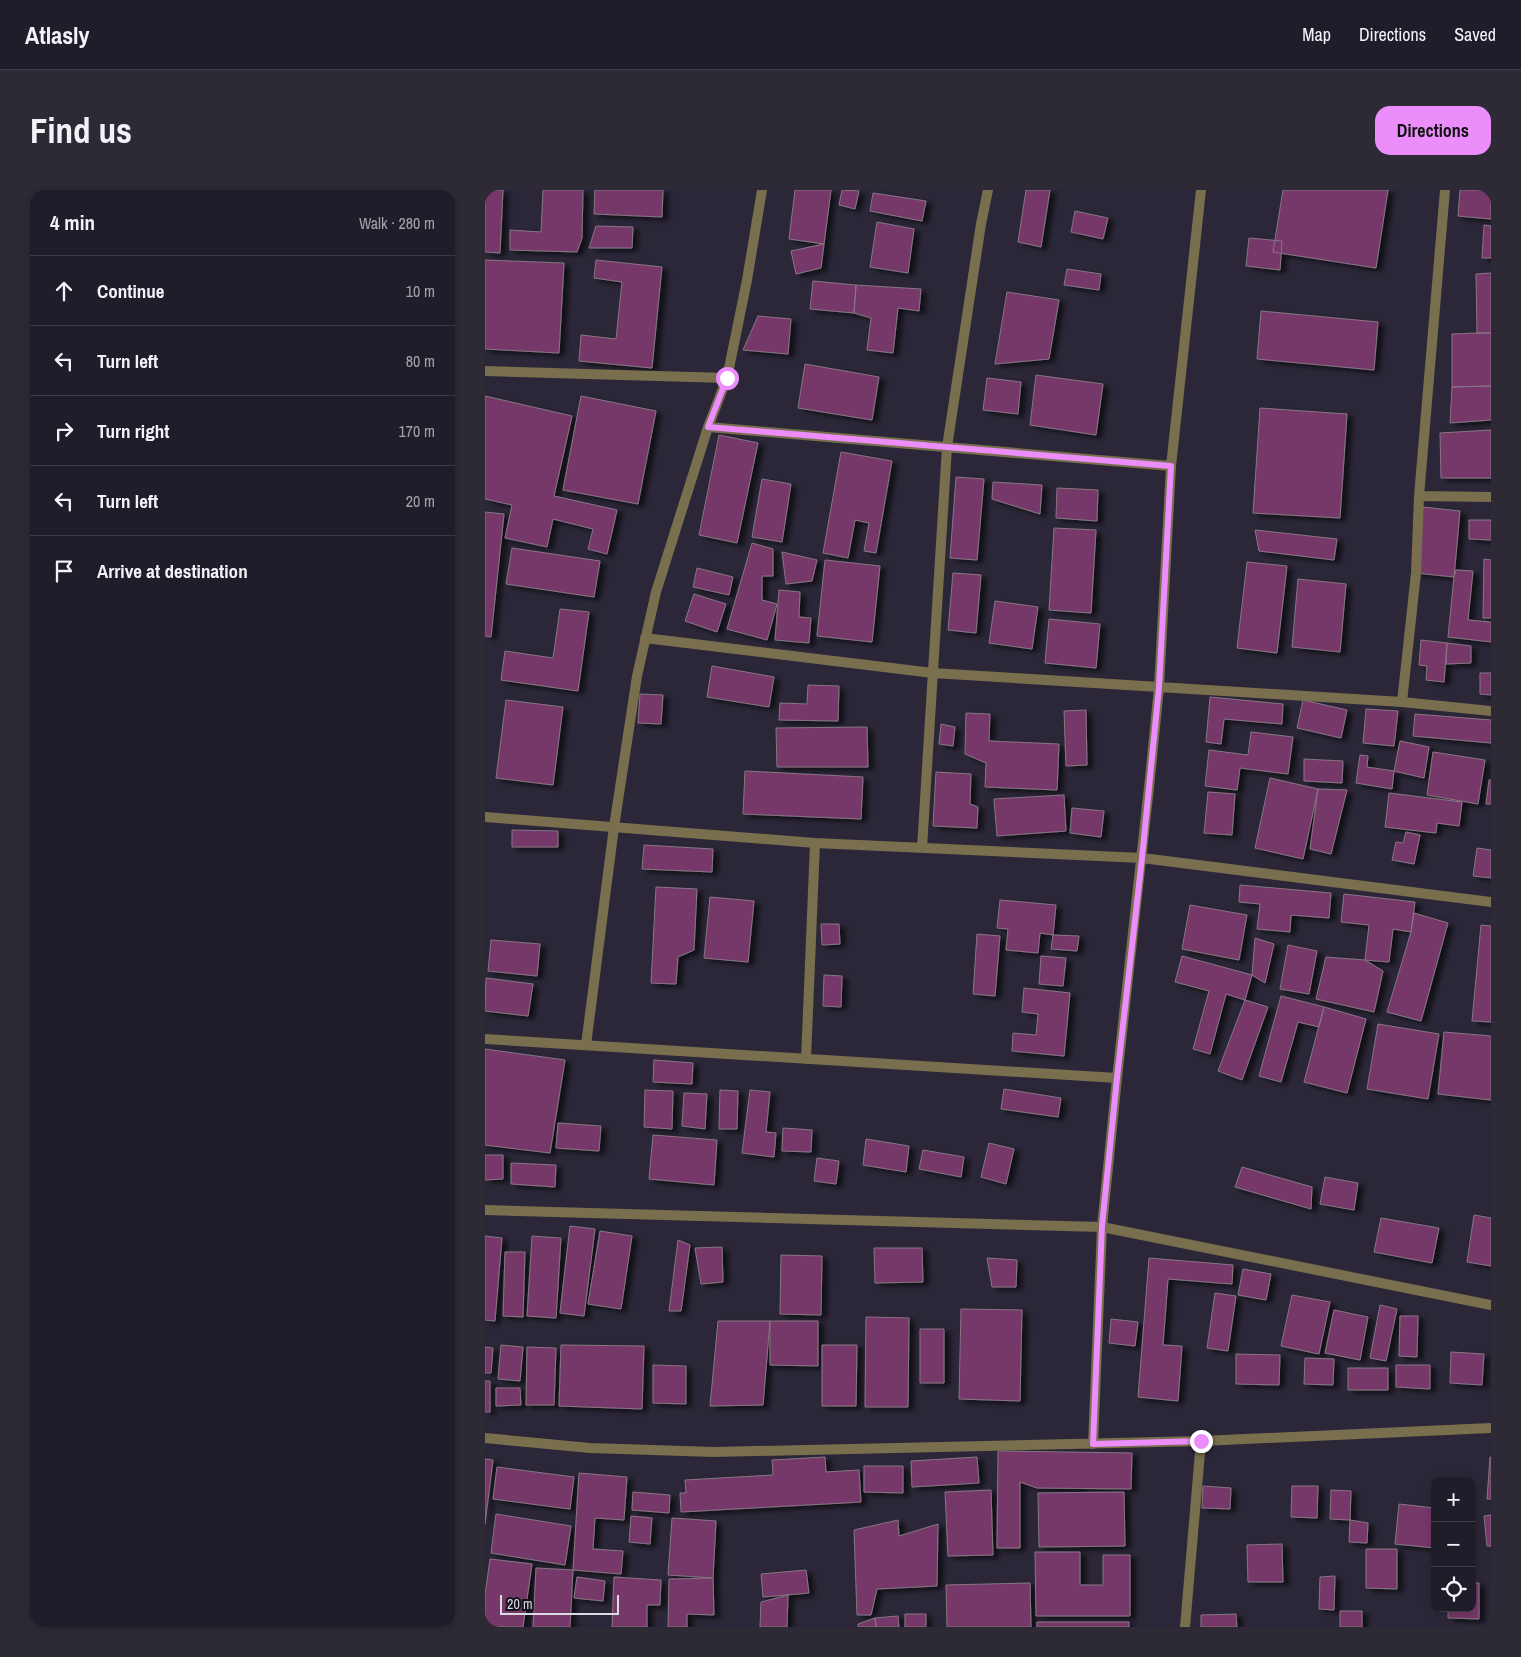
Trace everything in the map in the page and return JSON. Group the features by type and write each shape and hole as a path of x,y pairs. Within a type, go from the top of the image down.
{"street":[{"path":"586,1045 614,827 637,676 656,592 708,427 727,378 747,280 762,190"},
{"path":"922,848 947,447 981,224 988,190"},
{"path":"1093,1444 1102,1226 1159,687 1171,466 1201,190"},
{"path":"1402,702 1416,573 1419,496 1445,190"},
{"path":"485,371 727,378"},
{"path":"708,427 1171,466"},
{"path":"1419,496 1491,497"},
{"path":"645,638 933,673 1402,702 1491,711"},
{"path":"485,816 815,843 1142,858 1491,902"},
{"path":"806,1059 815,843"},
{"path":"485,1039 1117,1078"},
{"path":"485,1210 1102,1226 1491,1306"},
{"path":"485,1438 590,1448 714,1452 1201,1441 1491,1428"},
{"path":"1185,1627 1201,1441"}],"building":[{"path":"485,190 503,190 500,253 485,252"},
{"path":"543,190 583,190 582,238 577,252 510,250 510,230 541,232"},
{"path":"595,190 663,190 662,217 594,214"},
{"path":"795,190 831,190 824,244 789,239"},
{"path":"842,190 859,191 855,209 839,205"},
{"path":"1026,190 1050,190 1041,247 1018,242"},
{"path":"1283,190 1388,190 1376,268 1273,252"},
{"path":"1460,190 1491,190 1491,219 1458,216"},
{"path":"873,193 926,201 922,221 870,211"},
{"path":"1075,211 1108,218 1103,239 1071,232"},
{"path":"877,222 914,229 908,273 870,267"},
{"path":"1484,225 1491,226 1491,258 1482,258"},
{"path":"596,226 633,227 632,248 589,248"},
{"path":"1249,238 1282,241 1280,270 1246,266"},
{"path":"824,244 821,268 796,274 791,251"},
{"path":"485,260 564,263 559,353 485,349"},
{"path":"596,260 662,267 652,368 579,361 581,335 616,339 622,282 594,278"},
{"path":"1067,269 1101,274 1099,290 1064,285"},
{"path":"1491,273 1491,333 1477,333 1476,274"},
{"path":"813,281 856,285 854,313 810,309"},
{"path":"856,285 921,289 919,311 898,308 893,353 867,350 871,318 854,313"},
{"path":"1007,292 1059,300 1049,359 995,364"},
{"path":"1261,311 1378,322 1374,370 1257,359"},
{"path":"758,316 791,319 788,354 743,350"},
{"path":"1491,333 1491,386 1452,387 1452,334"},
{"path":"805,364 879,377 872,420 798,408"},
{"path":"1036,375 1103,384 1096,435 1030,425"},
{"path":"987,378 1021,382 1018,414 983,410"},
{"path":"1491,386 1491,420 1450,423 1452,387"},
{"path":"485,396 572,416 554,496 617,510 607,554 588,549 593,529 553,519 547,547 505,538 512,505 485,499"},
{"path":"581,396 656,411 638,504 563,490"},
{"path":"1260,408 1347,414 1340,518 1253,513"},
{"path":"1491,430 1491,478 1441,478 1440,433"},
{"path":"719,435 758,443 737,543 699,535"},
{"path":"841,452 892,461 876,553 864,551 869,523 855,520 848,558 823,553"},
{"path":"956,477 984,479 977,560 950,558"},
{"path":"762,479 791,484 782,542 752,537"},
{"path":"993,482 1042,485 1040,514 992,499"},
{"path":"1057,488 1098,490 1097,521 1056,518"},
{"path":"1423,507 1460,511 1454,577 1416,573"},
{"path":"485,512 504,514 491,637 485,636"},
{"path":"1469,520 1491,520 1491,540 1469,539"},
{"path":"1054,528 1096,530 1091,613 1049,610"},
{"path":"1255,530 1337,539 1334,560 1259,551"},
{"path":"752,543 773,549 773,576 762,576 762,600 777,604 767,640 727,629"},
{"path":"512,548 600,561 594,597 506,584"},
{"path":"782,552 817,560 812,581 786,584"},
{"path":"1484,559 1491,560 1491,618 1483,618"},
{"path":"825,560 880,566 872,642 817,636"},
{"path":"1247,562 1287,566 1277,653 1237,648"},
{"path":"697,568 733,577 729,595 693,587"},
{"path":"1456,570 1473,571 1468,620 1491,622 1491,642 1448,637"},
{"path":"953,573 981,575 976,633 948,630"},
{"path":"1298,579 1346,584 1340,652 1292,647"},
{"path":"779,590 800,592 799,617 811,618 809,643 775,640"},
{"path":"694,594 726,604 717,632 685,621"},
{"path":"995,601 1038,607 1032,649 989,643"},
{"path":"560,609 589,612 578,691 501,680 505,651 553,658"},
{"path":"1049,619 1100,624 1096,668 1045,663"},
{"path":"1421,640 1447,643 1444,682 1426,680 1427,666 1419,665"},
{"path":"1447,643 1471,646 1471,663 1446,664"},
{"path":"712,666 774,677 769,707 707,697"},
{"path":"1480,673 1491,673 1491,695 1480,694"},
{"path":"808,685 839,686 838,721 779,720 780,703 807,704"},
{"path":"640,694 663,695 661,724 638,723"},
{"path":"1210,697 1283,704 1282,724 1224,719 1221,744 1206,742"},
{"path":"506,700 563,707 553,785 496,778"},
{"path":"1303,700 1347,710 1341,738 1297,728"},
{"path":"1366,709 1398,711 1394,746 1363,743"},
{"path":"1086,710 1087,765 1066,766 1064,711"},
{"path":"966,713 990,714 989,741 1059,744 1057,790 985,787 986,763 965,754"},
{"path":"1415,714 1491,720 1491,743 1413,736"},
{"path":"941,724 955,727 953,746 939,744"},
{"path":"867,727 868,767 777,767 776,728"},
{"path":"1251,732 1293,737 1288,774 1240,768 1237,790 1205,786 1209,750 1248,755"},
{"path":"1400,741 1429,747 1424,778 1394,771"},
{"path":"1433,752 1485,760 1478,804 1427,795"},
{"path":"1360,755 1368,756 1367,767 1394,771 1392,789 1356,783"},
{"path":"1304,759 1343,761 1342,783 1304,781"},
{"path":"745,771 863,777 861,819 743,814"},
{"path":"936,772 971,774 970,804 978,807 977,828 933,826"},
{"path":"1270,778 1318,789 1303,859 1255,848"},
{"path":"1489,780 1491,780 1491,804 1486,804"},
{"path":"1318,789 1347,790 1331,854 1310,849"},
{"path":"1208,792 1235,794 1232,835 1204,833"},
{"path":"1389,793 1462,802 1459,826 1437,823 1436,833 1385,827"},
{"path":"1064,795 1066,831 997,836 994,799"},
{"path":"1072,808 1104,811 1101,837 1070,833"},
{"path":"512,830 558,831 558,847 512,847"},
{"path":"1406,832 1420,835 1414,864 1392,860 1396,842 1403,843"},
{"path":"644,845 713,849 712,872 642,869"},
{"path":"1477,848 1491,850 1491,878 1473,876"},
{"path":"1240,885 1331,893 1329,918 1291,915 1290,932 1257,929 1260,904 1239,902"},
{"path":"656,887 697,889 694,950 678,957 676,984 651,983"},
{"path":"1344,894 1415,902 1411,932 1393,929 1389,962 1365,960 1369,925 1341,922"},
{"path":"710,897 754,901 748,962 704,958"},
{"path":"1000,900 1056,905 1053,935 1040,933 1038,953 1006,950 1008,929 997,928"},
{"path":"1190,905 1247,915 1239,960 1182,949"},
{"path":"1414,913 1448,923 1421,1021 1387,1012 1411,932"},
{"path":"821,924 839,924 840,944 822,945"},
{"path":"1481,925 1491,926 1491,1022 1472,1021"},
{"path":"977,934 1000,936 995,996 973,994"},
{"path":"1053,935 1079,936 1077,951 1051,949"},
{"path":"1255,938 1274,944 1265,983 1252,975"},
{"path":"491,940 540,944 537,976 488,971"},
{"path":"1288,945 1317,951 1309,994 1280,989"},
{"path":"1041,956 1066,958 1063,986 1039,984"},
{"path":"1182,956 1252,975 1245,1000 1226,994 1210,1054 1193,1049 1209,991 1175,982"},
{"path":"1326,957 1365,960 1383,971 1374,1012 1316,999"},
{"path":"824,975 842,976 841,1007 823,1006"},
{"path":"486,978 533,984 528,1016 485,1011"},
{"path":"1024,988 1070,993 1064,1056 1012,1051 1013,1033 1036,1035 1038,1014 1022,1012"},
{"path":"1281,996 1324,1007 1319,1027 1298,1022 1281,1082 1259,1076"},
{"path":"1245,1000 1268,1007 1242,1080 1218,1071"},
{"path":"1324,1007 1366,1019 1347,1093 1304,1082"},
{"path":"1378,1024 1439,1034 1428,1099 1367,1089"},
{"path":"1444,1032 1491,1036 1491,1100 1438,1094"},
{"path":"485,1049 565,1060 550,1153 485,1145"},
{"path":"654,1060 693,1063 692,1084 653,1082"},
{"path":"1004,1089 1061,1098 1058,1117 1001,1109"},
{"path":"645,1090 673,1091 672,1129 644,1127"},
{"path":"720,1090 738,1091 737,1129 719,1129"},
{"path":"750,1090 770,1092 766,1132 776,1133 774,1157 742,1153"},
{"path":"684,1093 707,1094 705,1129 682,1126"},
{"path":"558,1123 601,1126 599,1151 556,1148"},
{"path":"783,1128 812,1130 811,1152 782,1151"},
{"path":"653,1135 717,1140 714,1185 649,1179"},
{"path":"866,1139 909,1146 906,1172 863,1165"},
{"path":"989,1143 1014,1149 1006,1184 981,1177"},
{"path":"923,1150 964,1157 961,1177 919,1169"},
{"path":"485,1155 503,1155 503,1179 485,1180"},
{"path":"817,1158 839,1161 836,1184 814,1181"},
{"path":"511,1163 556,1165 555,1187 511,1184"},
{"path":"1242,1167 1312,1187 1311,1209 1235,1187"},
{"path":"1325,1177 1358,1183 1354,1210 1320,1204"},
{"path":"1474,1215 1491,1218 1491,1266 1467,1262"},
{"path":"1381,1218 1439,1228 1432,1263 1374,1252"},
{"path":"570,1226 595,1229 584,1316 560,1313"},
{"path":"600,1231 632,1236 621,1309 588,1304"},
{"path":"485,1236 502,1238 495,1321 485,1320"},
{"path":"532,1236 561,1238 556,1318 527,1316"},
{"path":"678,1240 690,1245 681,1311 669,1311"},
{"path":"722,1247 723,1282 701,1284 695,1248"},
{"path":"874,1248 922,1248 923,1282 875,1283"},
{"path":"505,1252 525,1252 523,1317 503,1316"},
{"path":"781,1255 822,1256 821,1315 780,1314"},
{"path":"987,1258 1017,1260 1016,1287 992,1287"},
{"path":"1149,1258 1233,1265 1232,1284 1168,1279 1163,1345 1182,1346 1178,1401 1138,1397"},
{"path":"1243,1269 1271,1274 1266,1300 1238,1295"},
{"path":"1215,1293 1236,1296 1228,1351 1207,1348"},
{"path":"1292,1295 1330,1302 1319,1354 1281,1346"},
{"path":"1380,1305 1397,1309 1386,1361 1370,1358"},
{"path":"961,1309 1022,1310 1020,1401 959,1399"},
{"path":"1334,1310 1368,1317 1360,1360 1325,1353"},
{"path":"1400,1316 1418,1316 1417,1357 1399,1356"},
{"path":"866,1317 909,1318 908,1407 865,1407"},
{"path":"1111,1319 1138,1322 1135,1346 1109,1343"},
{"path":"718,1321 770,1321 763,1405 710,1406"},
{"path":"770,1321 818,1321 818,1366 770,1365"},
{"path":"920,1329 944,1329 944,1383 920,1383"},
{"path":"501,1345 523,1347 520,1381 498,1379"},
{"path":"561,1345 644,1346 642,1409 559,1406"},
{"path":"822,1345 857,1345 856,1406 822,1406"},
{"path":"485,1347 493,1348 491,1373 485,1373"},
{"path":"527,1347 556,1348 554,1405 526,1405"},
{"path":"1451,1352 1484,1354 1482,1385 1450,1383"},
{"path":"1236,1354 1280,1355 1279,1385 1236,1384"},
{"path":"1305,1358 1334,1359 1333,1385 1304,1384"},
{"path":"653,1365 686,1366 686,1404 653,1403"},
{"path":"1396,1365 1430,1365 1430,1389 1396,1387"},
{"path":"1348,1368 1388,1368 1388,1390 1348,1390"},
{"path":"485,1381 490,1381 490,1412 485,1412"},
{"path":"496,1388 520,1388 521,1405 496,1406"},
{"path":"998,1451 1132,1453 1131,1489 1037,1488 1020,1482 1020,1548 997,1548"},
{"path":"825,1457 826,1472 859,1470 861,1502 681,1512 680,1493 686,1493 685,1480 773,1475 772,1460"},
{"path":"977,1457 979,1483 912,1487 911,1461"},
{"path":"1490,1457 1491,1499 1487,1499"},
{"path":"485,1459 493,1460 485,1524"},
{"path":"864,1466 903,1466 903,1493 864,1492"},
{"path":"497,1467 574,1477 570,1509 493,1499"},
{"path":"579,1473 627,1477 624,1520 595,1518 593,1549 623,1551 621,1574 573,1570"},
{"path":"1203,1486 1231,1488 1230,1509 1202,1508"},
{"path":"1292,1486 1318,1486 1317,1518 1291,1517"},
{"path":"991,1490 993,1555 948,1556 945,1492"},
{"path":"1331,1490 1351,1491 1350,1520 1330,1519"},
{"path":"633,1492 670,1495 669,1513 632,1510"},
{"path":"1124,1492 1125,1546 1039,1547 1038,1493"},
{"path":"1399,1504 1431,1508 1431,1548 1395,1544"},
{"path":"496,1514 571,1526 565,1565 491,1553"},
{"path":"1491,1515 1491,1546 1487,1546 1484,1516"},
{"path":"631,1516 652,1518 650,1544 629,1542"},
{"path":"672,1518 716,1521 713,1578 668,1575"},
{"path":"898,1520 899,1536 938,1524 937,1586 877,1589 871,1615 857,1615 854,1530"},
{"path":"1350,1520 1368,1523 1367,1543 1349,1542"},
{"path":"1282,1544 1283,1582 1248,1582 1247,1545"},
{"path":"1366,1549 1397,1549 1397,1589 1366,1588"},
{"path":"1035,1552 1080,1552 1080,1585 1103,1585 1103,1555 1130,1555 1130,1616 1036,1616"},
{"path":"490,1559 532,1564 523,1627 485,1627 485,1595"},
{"path":"536,1568 573,1570 570,1627 533,1627"},
{"path":"806,1570 809,1593 763,1597 761,1574"},
{"path":"1335,1576 1334,1610 1319,1609 1320,1577"},
{"path":"577,1577 605,1581 603,1601 574,1598"},
{"path":"614,1577 661,1580 660,1605 647,1605 647,1627 612,1627"},
{"path":"713,1578 714,1615 687,1614 687,1627 668,1627 669,1579"},
{"path":"1030,1583 1031,1627 947,1627 946,1585"},
{"path":"1476,1583 1479,1583 1479,1619 1448,1618 1448,1612 1476,1612"},
{"path":"788,1595 787,1627 760,1627 761,1602"},
{"path":"1340,1611 1362,1611 1362,1627 1340,1627"},
{"path":"905,1614 926,1614 926,1627 905,1627"},
{"path":"1236,1614 1237,1627 1201,1627 1201,1615"},
{"path":"898,1616 899,1627 876,1627 875,1618"},
{"path":"875,1618 876,1627 858,1627 858,1624"},
{"path":"1037,1622 1129,1622 1129,1627 1037,1627"}],"route":[{"path":"727,378 708,427 1171,466 1159,687 1102,1226 1093,1444 1201,1441"}]}
